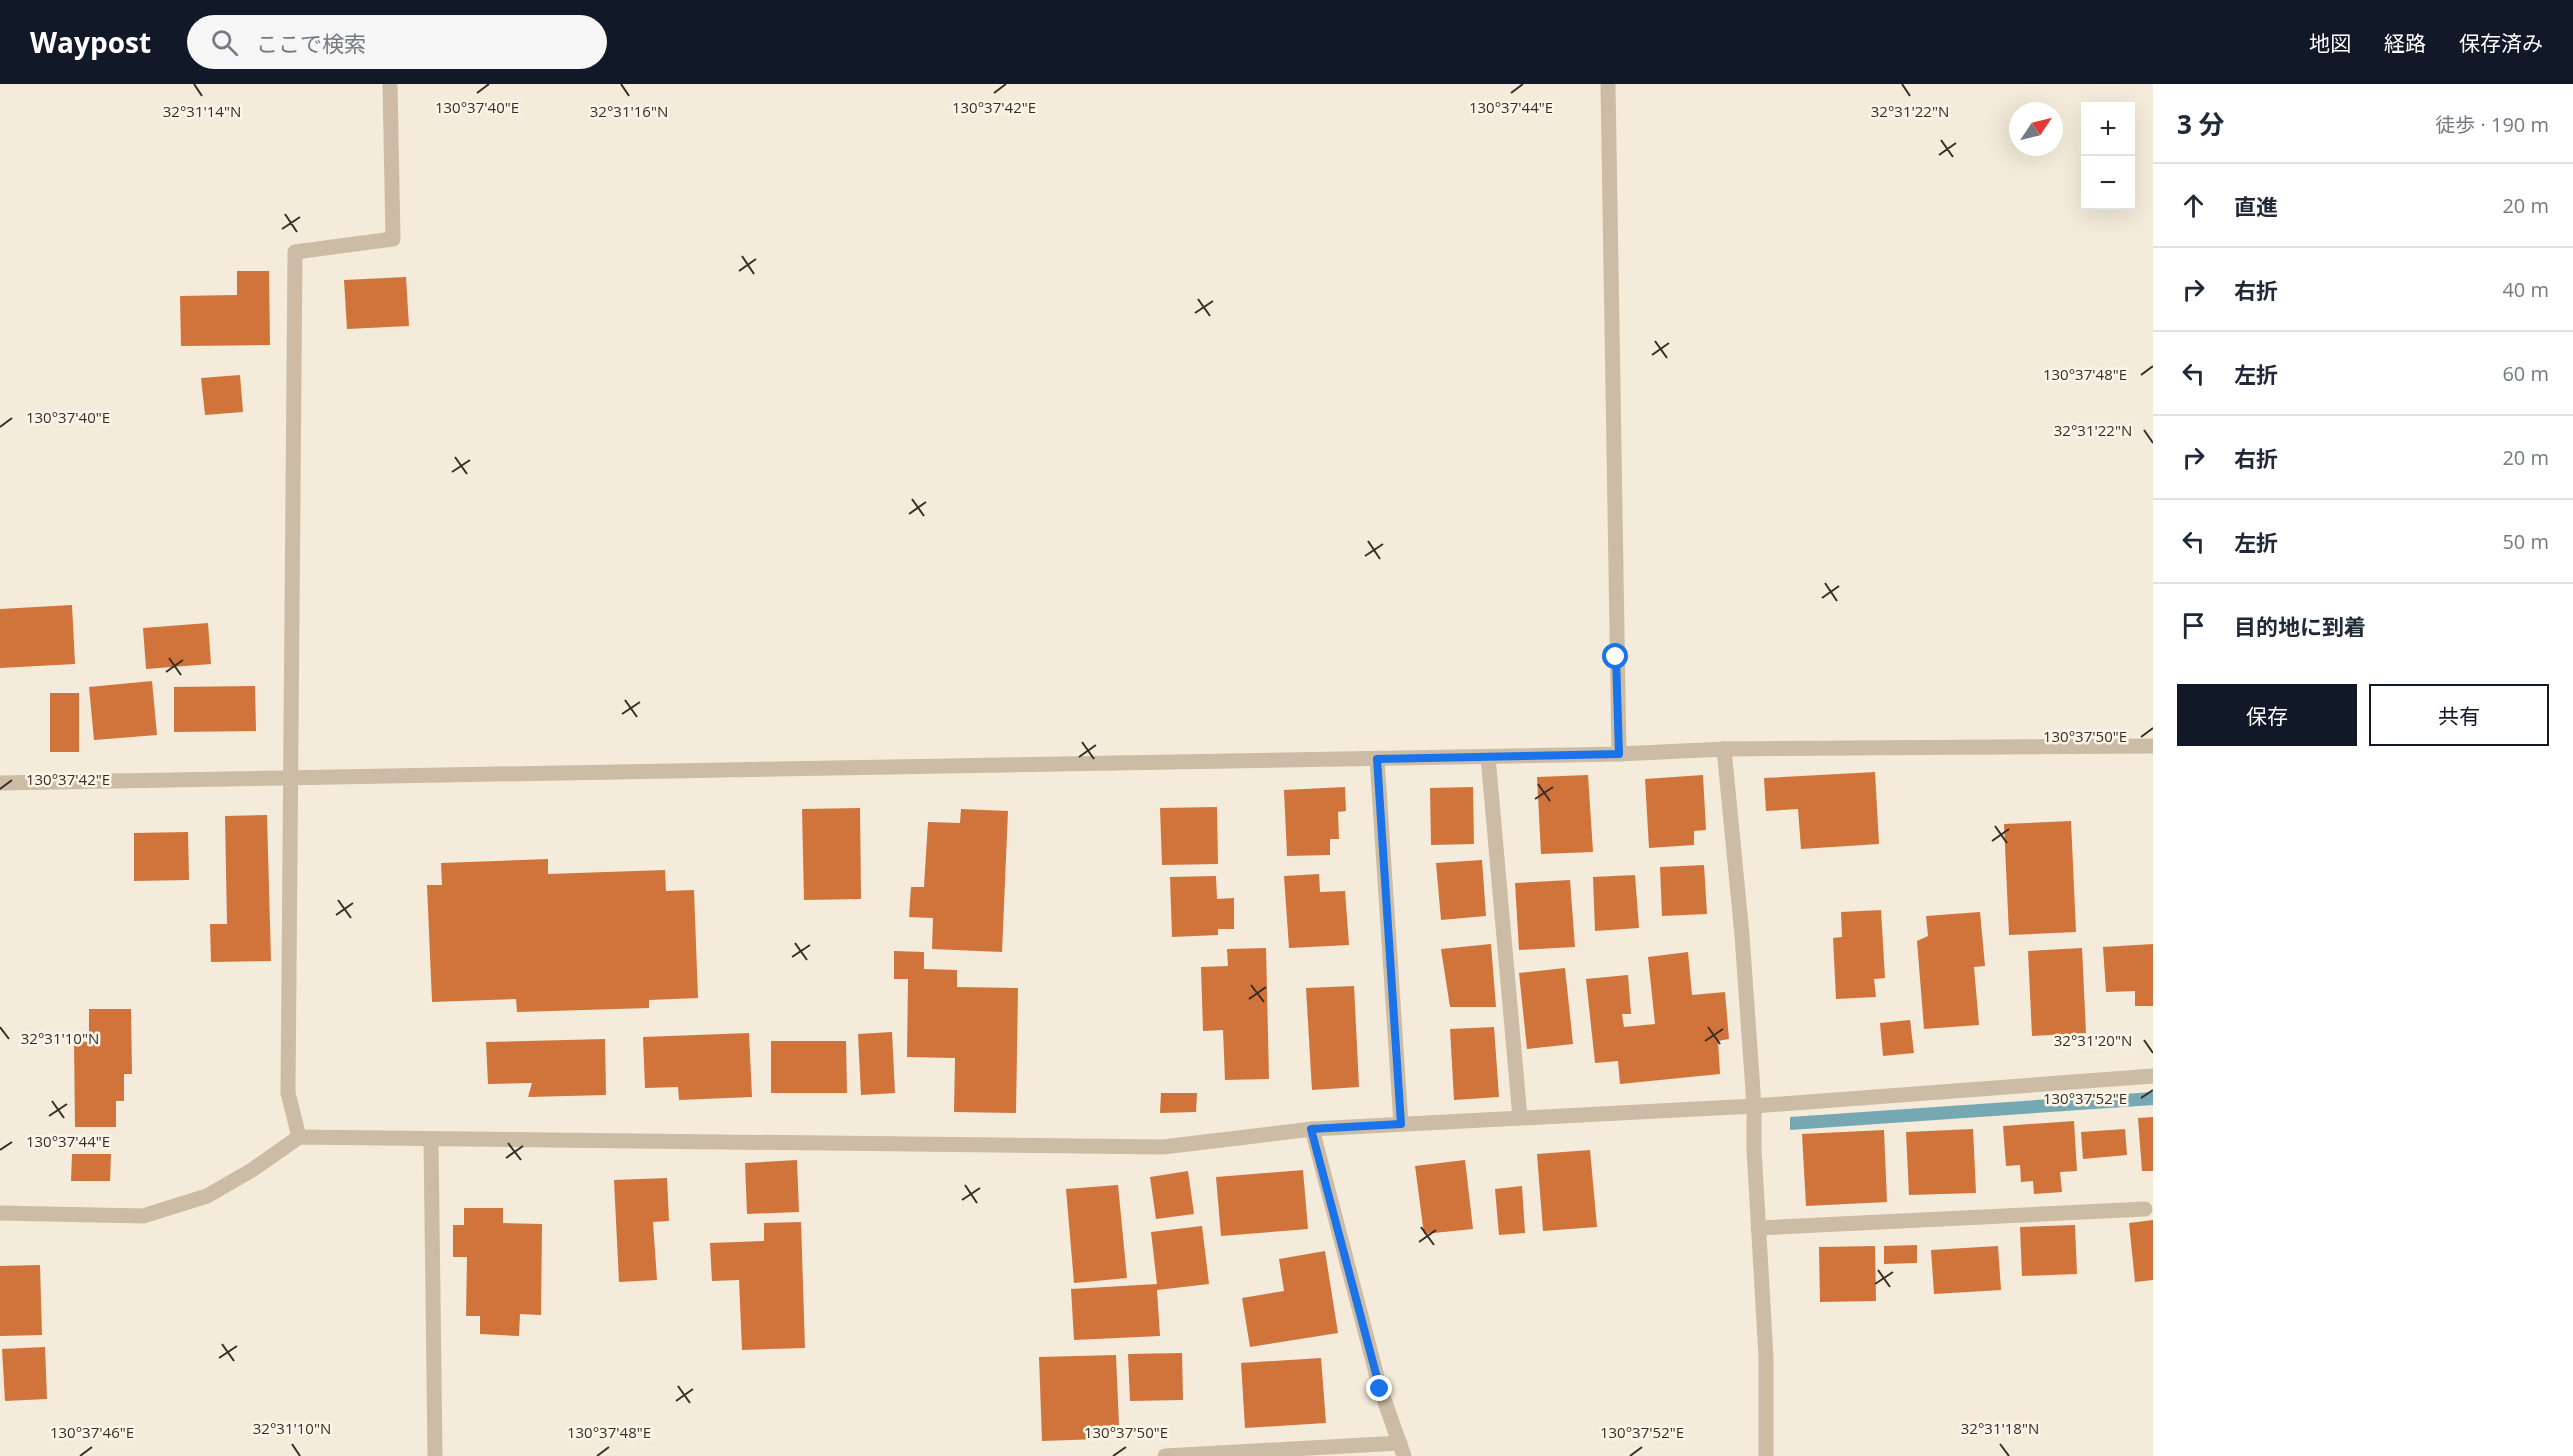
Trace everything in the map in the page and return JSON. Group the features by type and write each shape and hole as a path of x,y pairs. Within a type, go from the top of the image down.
{"street":[{"path":"299,1137 288,1093 295,252 393,239 390,84"},
{"path":"1608,84 1619,754"},
{"path":"0,783 1488,757 1724,749 2153,746"},
{"path":"1724,749 1742,935 1754,1106 1758,1228 1766,1357 1766,1456"},
{"path":"1488,757 1520,1119"},
{"path":"1377,759 1401,1124"},
{"path":"0,1213 143,1216 207,1196 252,1170 299,1137 1163,1146 1311,1129 1754,1106 2153,1076"},
{"path":"1165,1456 1402,1450 1380,1389 1311,1129"},
{"path":"432,1139 435,1456"},
{"path":"1758,1228 2145,1209"}],"water":[{"path":"2153,1092 2153,1105 1790,1130 1790,1117"}],"building":[{"path":"237,271 269,271 270,345 181,346 180,296 237,295"},
{"path":"406,277 409,326 347,329 344,280"},
{"path":"240,375 243,412 205,415 201,378"},
{"path":"72,605 75,664 0,668 0,609"},
{"path":"208,623 211,664 146,669 143,628"},
{"path":"152,681 157,735 94,740 89,687"},
{"path":"255,686 256,731 174,732 174,687"},
{"path":"50,693 79,693 79,752 50,752"},
{"path":"1875,772 1879,844 1801,849 1798,809 1766,811 1764,778"},
{"path":"1588,775 1593,852 1541,854 1537,777"},
{"path":"1703,775 1706,830 1694,831 1694,845 1649,848 1645,779"},
{"path":"1345,787 1346,811 1338,812 1339,839 1330,839 1330,855 1287,856 1284,790"},
{"path":"1473,787 1474,844 1431,845 1430,788"},
{"path":"1217,807 1218,864 1162,865 1160,808"},
{"path":"860,808 861,899 804,900 802,809"},
{"path":"961,809 1008,811 1002,952 932,949 933,918 909,917 911,887 924,887 928,822 960,823"},
{"path":"267,815 271,961 211,962 210,924 227,924 225,816"},
{"path":"2071,821 2076,932 2009,935 2004,824"},
{"path":"188,832 189,880 134,881 134,833"},
{"path":"548,859 548,874 665,870 666,891 694,890 698,998 649,1000 649,1008 517,1012 516,999 432,1002 427,885 442,885 441,863"},
{"path":"1482,860 1486,916 1441,920 1436,863"},
{"path":"1704,865 1707,914 1662,916 1660,867"},
{"path":"1319,874 1320,892 1345,891 1349,945 1289,948 1284,876"},
{"path":"1635,875 1639,928 1595,931 1593,877"},
{"path":"1216,876 1217,899 1234,898 1234,929 1218,929 1218,935 1172,937 1170,877"},
{"path":"1570,880 1575,947 1519,950 1515,883"},
{"path":"1881,910 1885,978 1874,979 1876,997 1836,999 1833,938 1842,937 1841,912"},
{"path":"1980,912 1985,966 1974,967 1979,1025 1924,1029 1917,941 1928,936 1926,916"},
{"path":"1491,944 1496,1007 1450,1007 1441,949"},
{"path":"2153,944 2153,1006 2135,1006 2135,991 2106,992 2103,947"},
{"path":"1266,948 1269,1079 1225,1080 1223,1030 1203,1031 1201,967 1228,966 1227,949"},
{"path":"2082,948 2086,1033 2032,1036 2028,951"},
{"path":"894,951 924,952 924,969 957,970 957,987 1018,988 1016,1113 954,1112 955,1058 907,1057 908,979 894,979"},
{"path":"1688,952 1692,995 1725,992 1729,1039 1718,1041 1720,1074 1620,1084 1618,1061 1595,1063 1586,979 1628,975 1631,1014 1622,1014 1624,1027 1655,1024 1648,957"},
{"path":"1565,968 1573,1044 1527,1049 1519,973"},
{"path":"1354,986 1359,1087 1312,1090 1306,988"},
{"path":"89,1009 131,1009 132,1074 124,1074 124,1101 116,1101 116,1127 75,1127 74,1041 89,1042"},
{"path":"1910,1020 1914,1053 1883,1056 1880,1023"},
{"path":"1494,1027 1499,1097 1454,1100 1450,1029"},
{"path":"892,1032 895,1093 861,1095 858,1034"},
{"path":"749,1033 752,1097 679,1100 678,1087 645,1088 643,1037"},
{"path":"605,1039 606,1095 528,1097 532,1083 488,1084 486,1042"},
{"path":"771,1041 846,1041 847,1093 771,1093"},
{"path":"1161,1093 1197,1093 1196,1112 1160,1113"},
{"path":"2153,1117 2153,1171 2142,1171 2138,1118"},
{"path":"2074,1121 2077,1171 2060,1172 2062,1192 2034,1194 2033,1181 2021,1182 2020,1165 2006,1166 2003,1126"},
{"path":"1973,1129 1976,1193 1909,1195 1906,1132"},
{"path":"2125,1129 2127,1155 2083,1159 2081,1132"},
{"path":"1884,1130 1887,1202 1806,1206 1802,1134"},
{"path":"1590,1150 1597,1227 1543,1231 1537,1154"},
{"path":"72,1154 111,1154 110,1181 71,1181"},
{"path":"797,1160 799,1212 747,1214 745,1163"},
{"path":"1465,1160 1473,1229 1424,1234 1415,1166"},
{"path":"1303,1170 1308,1229 1221,1236 1216,1177"},
{"path":"1188,1171 1194,1214 1156,1219 1150,1177"},
{"path":"667,1178 669,1221 653,1222 657,1280 619,1282 614,1180"},
{"path":"1118,1185 1127,1278 1074,1283 1066,1189"},
{"path":"1522,1186 1525,1233 1499,1235 1495,1189"},
{"path":"464,1208 503,1208 503,1223 542,1224 541,1315 520,1314 519,1336 480,1334 480,1316 466,1316 467,1257 453,1257 453,1225 464,1225"},
{"path":"2153,1220 2153,1280 2135,1282 2129,1223"},
{"path":"801,1222 805,1348 742,1350 739,1280 712,1281 710,1243 764,1241 764,1223"},
{"path":"2075,1225 2077,1274 2022,1276 2020,1227"},
{"path":"1202,1226 1209,1284 1157,1290 1160,1336 1074,1340 1071,1289 1157,1284 1151,1232"},
{"path":"1917,1245 1917,1263 1884,1264 1884,1246"},
{"path":"1875,1246 1876,1301 1820,1302 1819,1247"},
{"path":"1998,1246 2001,1290 1934,1294 1931,1250"},
{"path":"1325,1251 1338,1333 1250,1347 1242,1298 1284,1291 1279,1259"},
{"path":"40,1265 42,1335 0,1336 0,1266"},
{"path":"45,1347 47,1399 5,1401 2,1349"},
{"path":"1182,1353 1183,1400 1130,1401 1128,1354"},
{"path":"1116,1355 1119,1425 1100,1426 1100,1439 1042,1441 1039,1357"},
{"path":"1321,1358 1326,1423 1245,1428 1241,1363"}],"route":[{"path":"1380,1389 1311,1129 1401,1124 1377,759 1619,754 1616,657"}]}
